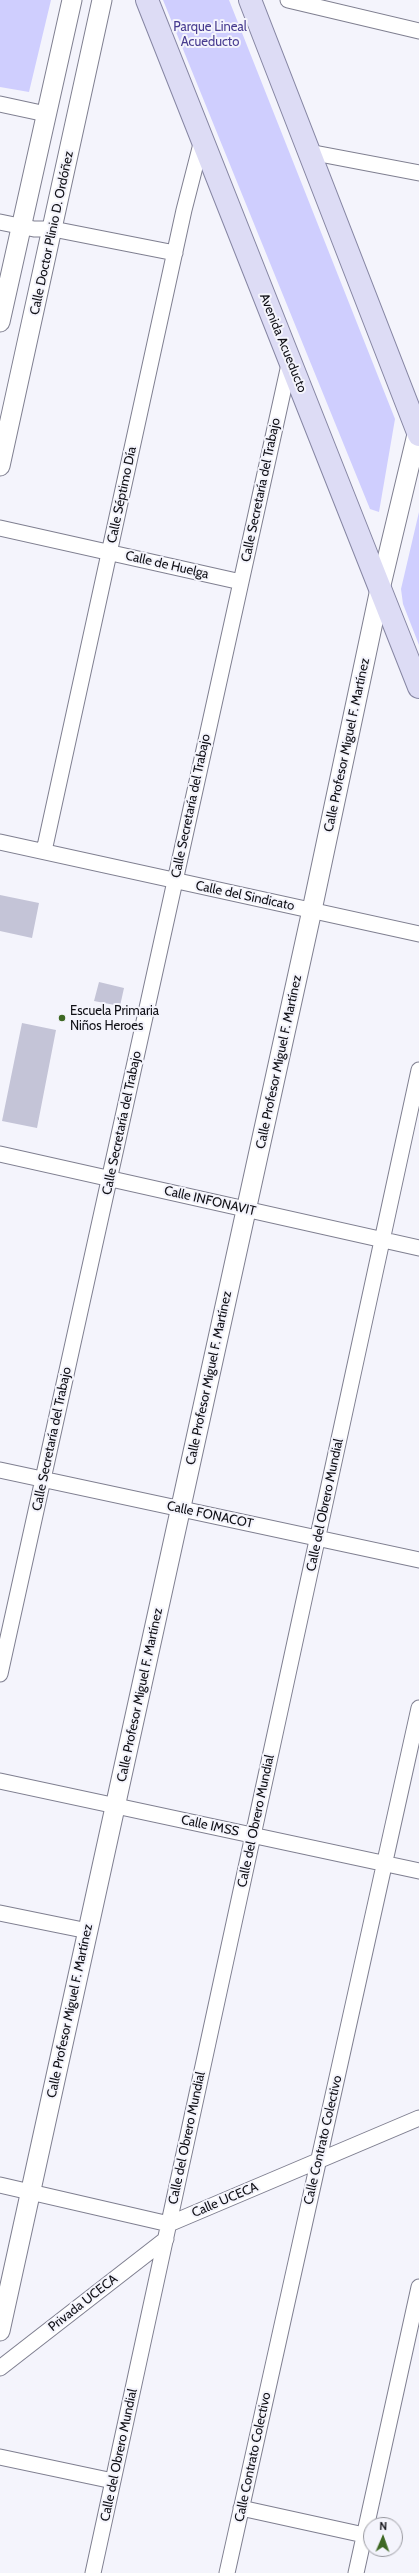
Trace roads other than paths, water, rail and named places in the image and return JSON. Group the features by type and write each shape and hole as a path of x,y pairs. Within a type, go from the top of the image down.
{"main road":[{"name":"Avenida Acueducto","path":"147,0 419,687"},
{"path":"250,0 419,430"}],"street":[{"path":"0,322 72,0"},
{"name":"Calle Doctor Plinio D. Ordóñez","path":"0,466 102,0"},
{"path":"288,0 419,31"},
{"path":"0,104 46,114"},
{"name":"Calle Séptimo Día","path":"44,852 175,253 202,140"},
{"path":"309,152 419,173"},
{"path":"0,222 21,226 53,229 175,253"},
{"name":"Calle Secretaría del Trabajo","path":"0,1674 290,360"},
{"name":"Calle Profesor Miguel F. Martínez","path":"0,2331 312,910 380,589 419,430"},
{"name":"Calle de Huelga","path":"0,528 241,582"},
{"name":"Calle del Sindicato","path":"0,842 419,934"},
{"name":"Calle del Obrero Mundial","path":"93,2573 419,1070"},
{"name":"Calle INFONAVIT","path":"0,1154 419,1248"},
{"name":"Calle FONACOT","path":"0,1470 419,1560"},
{"name":"Calle Contrato Colectivo","path":"227,2573 419,1708"},
{"name":"Calle IMSS","path":"0,1781 419,1871"},
{"path":"0,1913 88,1931"},
{"name":"Calle UCECA","path":"169,2224 419,2118"},
{"path":"0,2185 169,2224"},
{"name":"Privada UCECA","path":"0,2368 166,2239"},
{"path":"368,2517 419,2287"},
{"path":"0,2457 113,2481"},
{"path":"241,2508 363,2535"},
{"path":"356,2573 363,2540"}],"place":[{"name":"Escuela Primaria Niños Heroes","path":"62,1018"}],"park label":[{"name":"Parque Lineal Acueducto","path":"210,34"}]}
